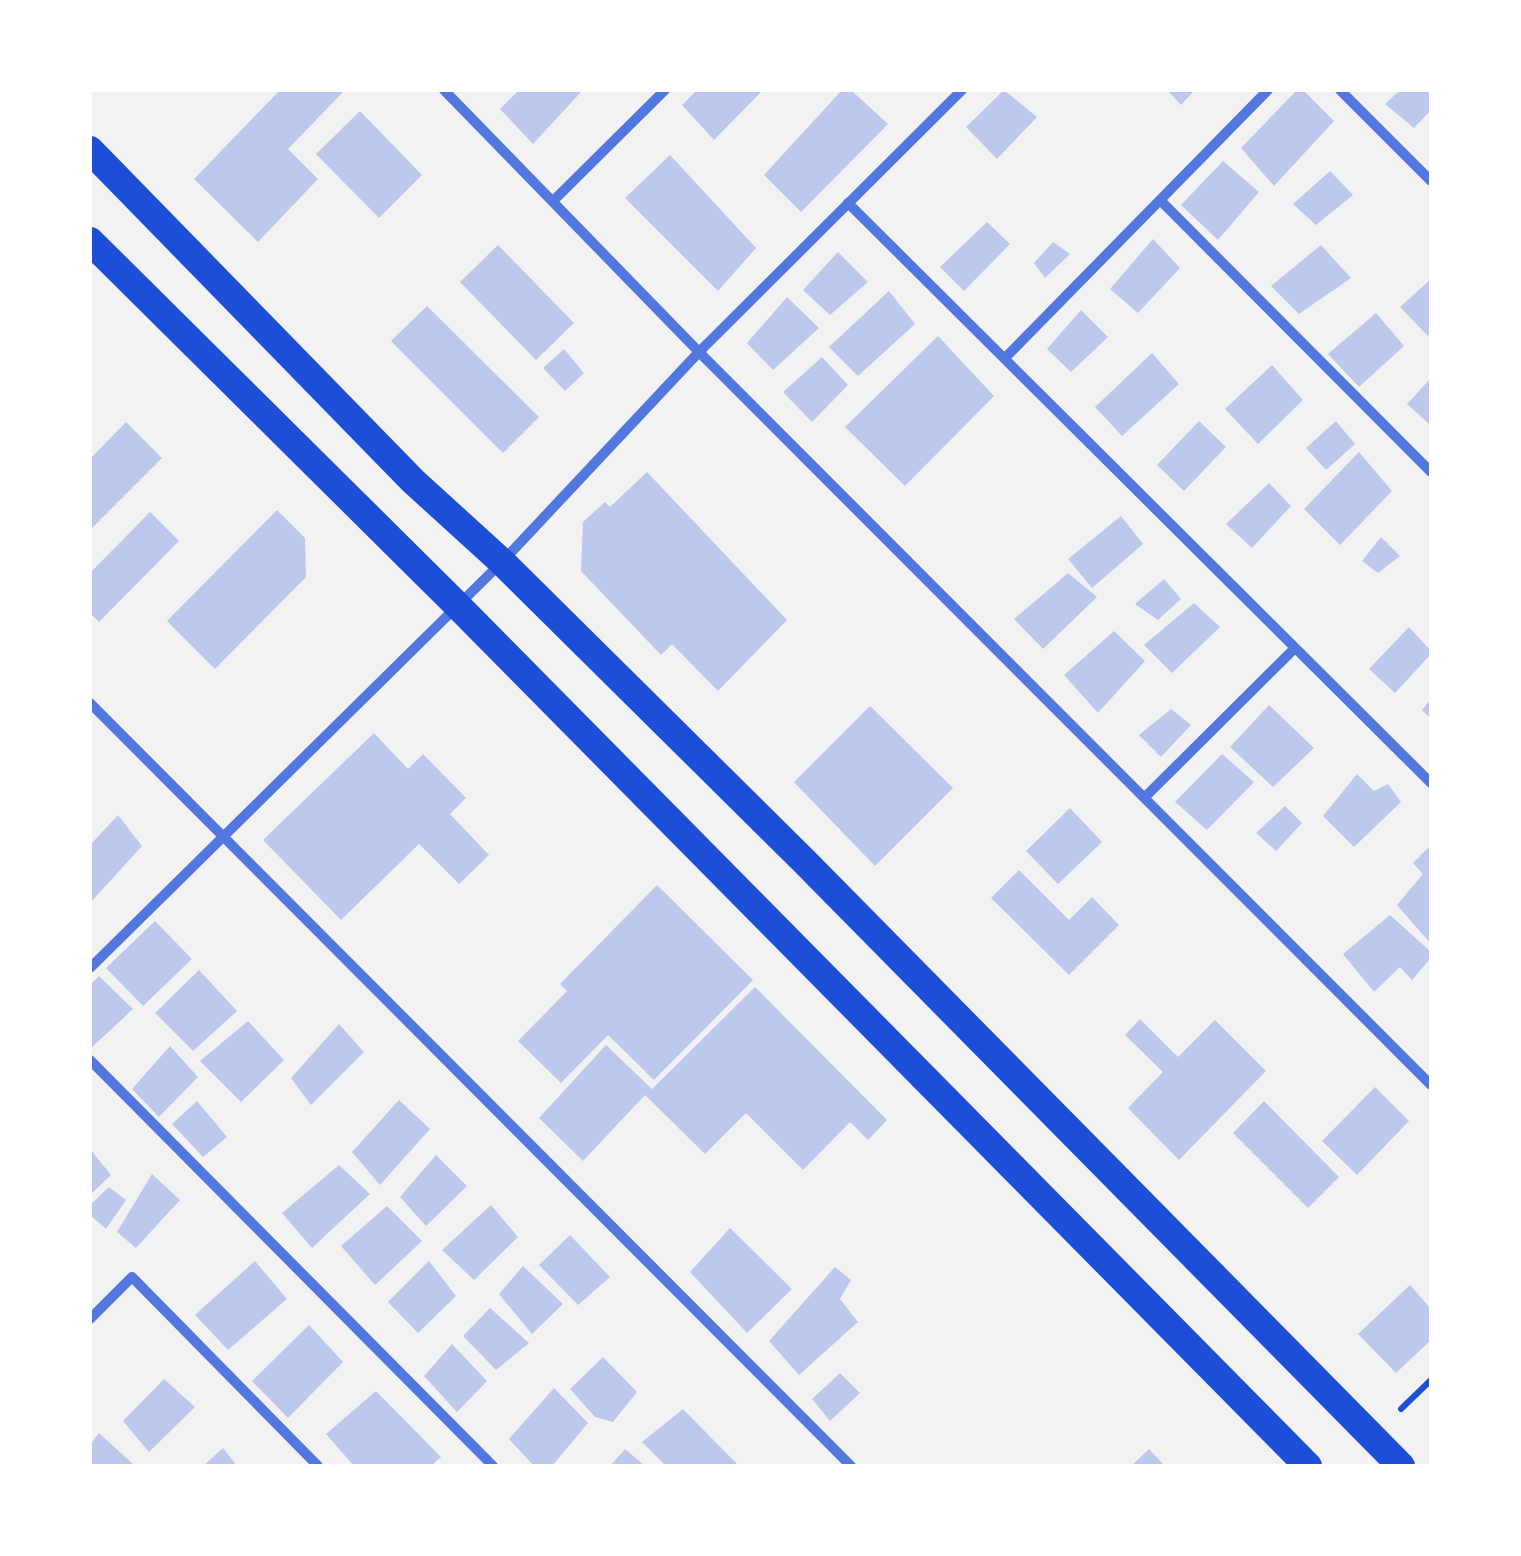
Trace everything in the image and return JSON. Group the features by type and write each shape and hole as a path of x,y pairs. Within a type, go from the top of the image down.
{"highway":[{"path":"90,150 413,480 502,562 805,862 1400,1466"},
{"path":"90,241 458,606 1308,1466"}],"street":[{"path":"444,90 699,352 1431,1084"},
{"path":"554,200 665,90"},
{"path":"90,968 502,562 699,352 962,90"},
{"path":"1005,358 1268,90"},
{"path":"1340,90 1431,181"},
{"path":"1160,200 1431,472"},
{"path":"848,203 1431,783"},
{"path":"1145,797 1296,648"},
{"path":"90,704 851,1466"},
{"path":"90,1060 493,1466"},
{"path":"90,1318 132,1278 318,1466"}],"path":[{"path":"1401,1409 1431,1380"}],"building":[{"path":"280,90 345,90 288,149 318,179 258,242 194,179"},
{"path":"519,90 581,92 533,144 500,109"},
{"path":"697,90 763,90 714,140 682,105"},
{"path":"842,90 851,90 888,124 801,212 764,175"},
{"path":"1004,90 1037,117 997,159 966,127"},
{"path":"1167,90 1195,90 1181,105"},
{"path":"1297,90 1303,90 1334,121 1274,186 1241,148"},
{"path":"1400,90 1431,90 1431,110 1414,128 1385,104"},
{"path":"360,111 422,175 379,218 316,154"},
{"path":"670,155 756,248 718,291 625,198"},
{"path":"1223,161 1259,192 1218,240 1181,205"},
{"path":"1330,171 1353,195 1316,225 1293,204"},
{"path":"987,222 1010,244 964,291 940,267"},
{"path":"1153,239 1180,268 1138,313 1110,289"},
{"path":"1053,242 1070,254 1045,278 1034,263"},
{"path":"498,245 574,323 536,360 460,282"},
{"path":"1321,245 1351,278 1299,314 1271,286"},
{"path":"838,252 868,282 830,315 803,290"},
{"path":"1431,279 1431,332 1428,336 1400,307"},
{"path":"889,291 915,324 858,376 829,347"},
{"path":"787,297 819,328 773,370 747,343"},
{"path":"427,306 539,417 503,453 391,341"},
{"path":"1081,310 1108,337 1071,372 1047,349"},
{"path":"1376,313 1404,346 1359,387 1328,354"},
{"path":"938,336 994,396 905,486 845,427"},
{"path":"564,349 584,373 565,391 543,368"},
{"path":"1152,353 1179,384 1122,436 1095,407"},
{"path":"822,357 848,385 812,422 783,392"},
{"path":"1272,365 1303,400 1258,444 1225,409"},
{"path":"1431,378 1431,422 1429,424 1407,404"},
{"path":"1199,421 1226,447 1184,491 1157,465"},
{"path":"1336,421 1355,444 1326,470 1306,448"},
{"path":"126,422 162,458 90,530 90,459"},
{"path":"1359,452 1392,491 1340,545 1304,509"},
{"path":"647,472 787,620 718,691 672,644 661,655 581,571 583,522 605,502 610,507"},
{"path":"1269,483 1291,506 1252,548 1226,524"},
{"path":"277,510 305,538 306,577 215,669 167,621"},
{"path":"150,512 179,541 99,622 90,613 90,573"},
{"path":"1121,516 1143,544 1092,588 1068,559"},
{"path":"1381,537 1400,556 1378,573 1362,561"},
{"path":"1068,573 1097,597 1043,649 1014,619"},
{"path":"1164,579 1181,599 1158,620 1135,604"},
{"path":"1194,603 1220,627 1172,673 1144,645"},
{"path":"1409,627 1431,654 1395,693 1369,669"},
{"path":"1114,631 1145,661 1098,713 1064,675"},
{"path":"1431,699 1431,719 1422,710"},
{"path":"1269,705 1314,748 1273,787 1230,747"},
{"path":"870,706 953,788 875,866 794,782"},
{"path":"1171,709 1191,725 1161,757 1139,735"},
{"path":"374,733 408,769 423,754 466,798 450,814 489,855 459,884 419,844 341,920 263,840"},
{"path":"1222,754 1254,782 1207,830 1175,802"},
{"path":"1357,774 1374,791 1388,784 1401,802 1354,847 1323,816"},
{"path":"1285,806 1302,823 1276,851 1256,833"},
{"path":"1070,808 1102,842 1058,884 1026,851"},
{"path":"118,815 142,846 90,903 90,845"},
{"path":"1431,845 1431,944 1397,905 1423,874 1413,863"},
{"path":"1019,870 1069,920 1092,897 1119,925 1069,975 991,898"},
{"path":"657,885 753,980 654,1080 608,1035 561,1083 518,1041 567,991 560,984"},
{"path":"1390,915 1431,952 1431,958 1412,980 1400,967 1374,992 1343,954"},
{"path":"155,921 192,959 143,1006 106,968"},
{"path":"199,970 237,1011 193,1051 155,1013"},
{"path":"99,976 133,1009 90,1049 90,985"},
{"path":"755,987 887,1120 868,1140 850,1122 803,1170 746,1113 705,1154 645,1095 583,1161 539,1118 606,1045 652,1089"},
{"path":"1140,1019 1178,1057 1215,1020 1266,1071 1179,1160 1128,1108 1163,1072 1125,1035"},
{"path":"248,1021 284,1060 241,1102 200,1061"},
{"path":"339,1024 364,1052 311,1105 291,1078"},
{"path":"170,1046 198,1077 159,1117 132,1089"},
{"path":"1375,1087 1409,1121 1357,1175 1322,1141"},
{"path":"399,1100 430,1129 380,1185 352,1152"},
{"path":"197,1101 227,1137 203,1157 172,1124"},
{"path":"1264,1101 1339,1177 1308,1208 1233,1133"},
{"path":"90,1149 111,1175 90,1195"},
{"path":"436,1155 467,1186 426,1226 400,1197"},
{"path":"339,1165 370,1194 312,1248 282,1213"},
{"path":"152,1174 180,1200 136,1248 117,1232"},
{"path":"109,1187 126,1200 106,1229 90,1215 90,1205"},
{"path":"491,1205 518,1237 474,1280 442,1250"},
{"path":"387,1206 422,1241 375,1285 341,1246"},
{"path":"730,1228 792,1289 747,1333 690,1272"},
{"path":"570,1235 610,1277 578,1305 539,1265"},
{"path":"255,1261 287,1299 228,1350 195,1315"},
{"path":"429,1261 456,1296 418,1333 388,1302"},
{"path":"523,1266 563,1304 532,1334 499,1294"},
{"path":"835,1267 851,1280 840,1299 858,1322 799,1375 769,1341"},
{"path":"1410,1285 1431,1309 1431,1340 1396,1373 1358,1334"},
{"path":"490,1308 529,1343 496,1370 463,1336"},
{"path":"309,1325 343,1362 288,1418 252,1381"},
{"path":"452,1344 487,1381 457,1412 424,1376"},
{"path":"603,1357 637,1392 613,1422 595,1417 570,1389"},
{"path":"840,1373 860,1393 830,1421 812,1399"},
{"path":"164,1379 195,1407 149,1452 123,1421"},
{"path":"554,1388 588,1423 552,1466 534,1466 509,1439"},
{"path":"376,1391 441,1457 431,1466 354,1466 326,1434"},
{"path":"683,1409 739,1466 666,1466 642,1442"},
{"path":"99,1433 135,1466 90,1466 90,1445"},
{"path":"223,1448 237,1466 203,1466"},
{"path":"625,1449 645,1466 610,1466"},
{"path":"1149,1449 1165,1466 1131,1466"}]}
